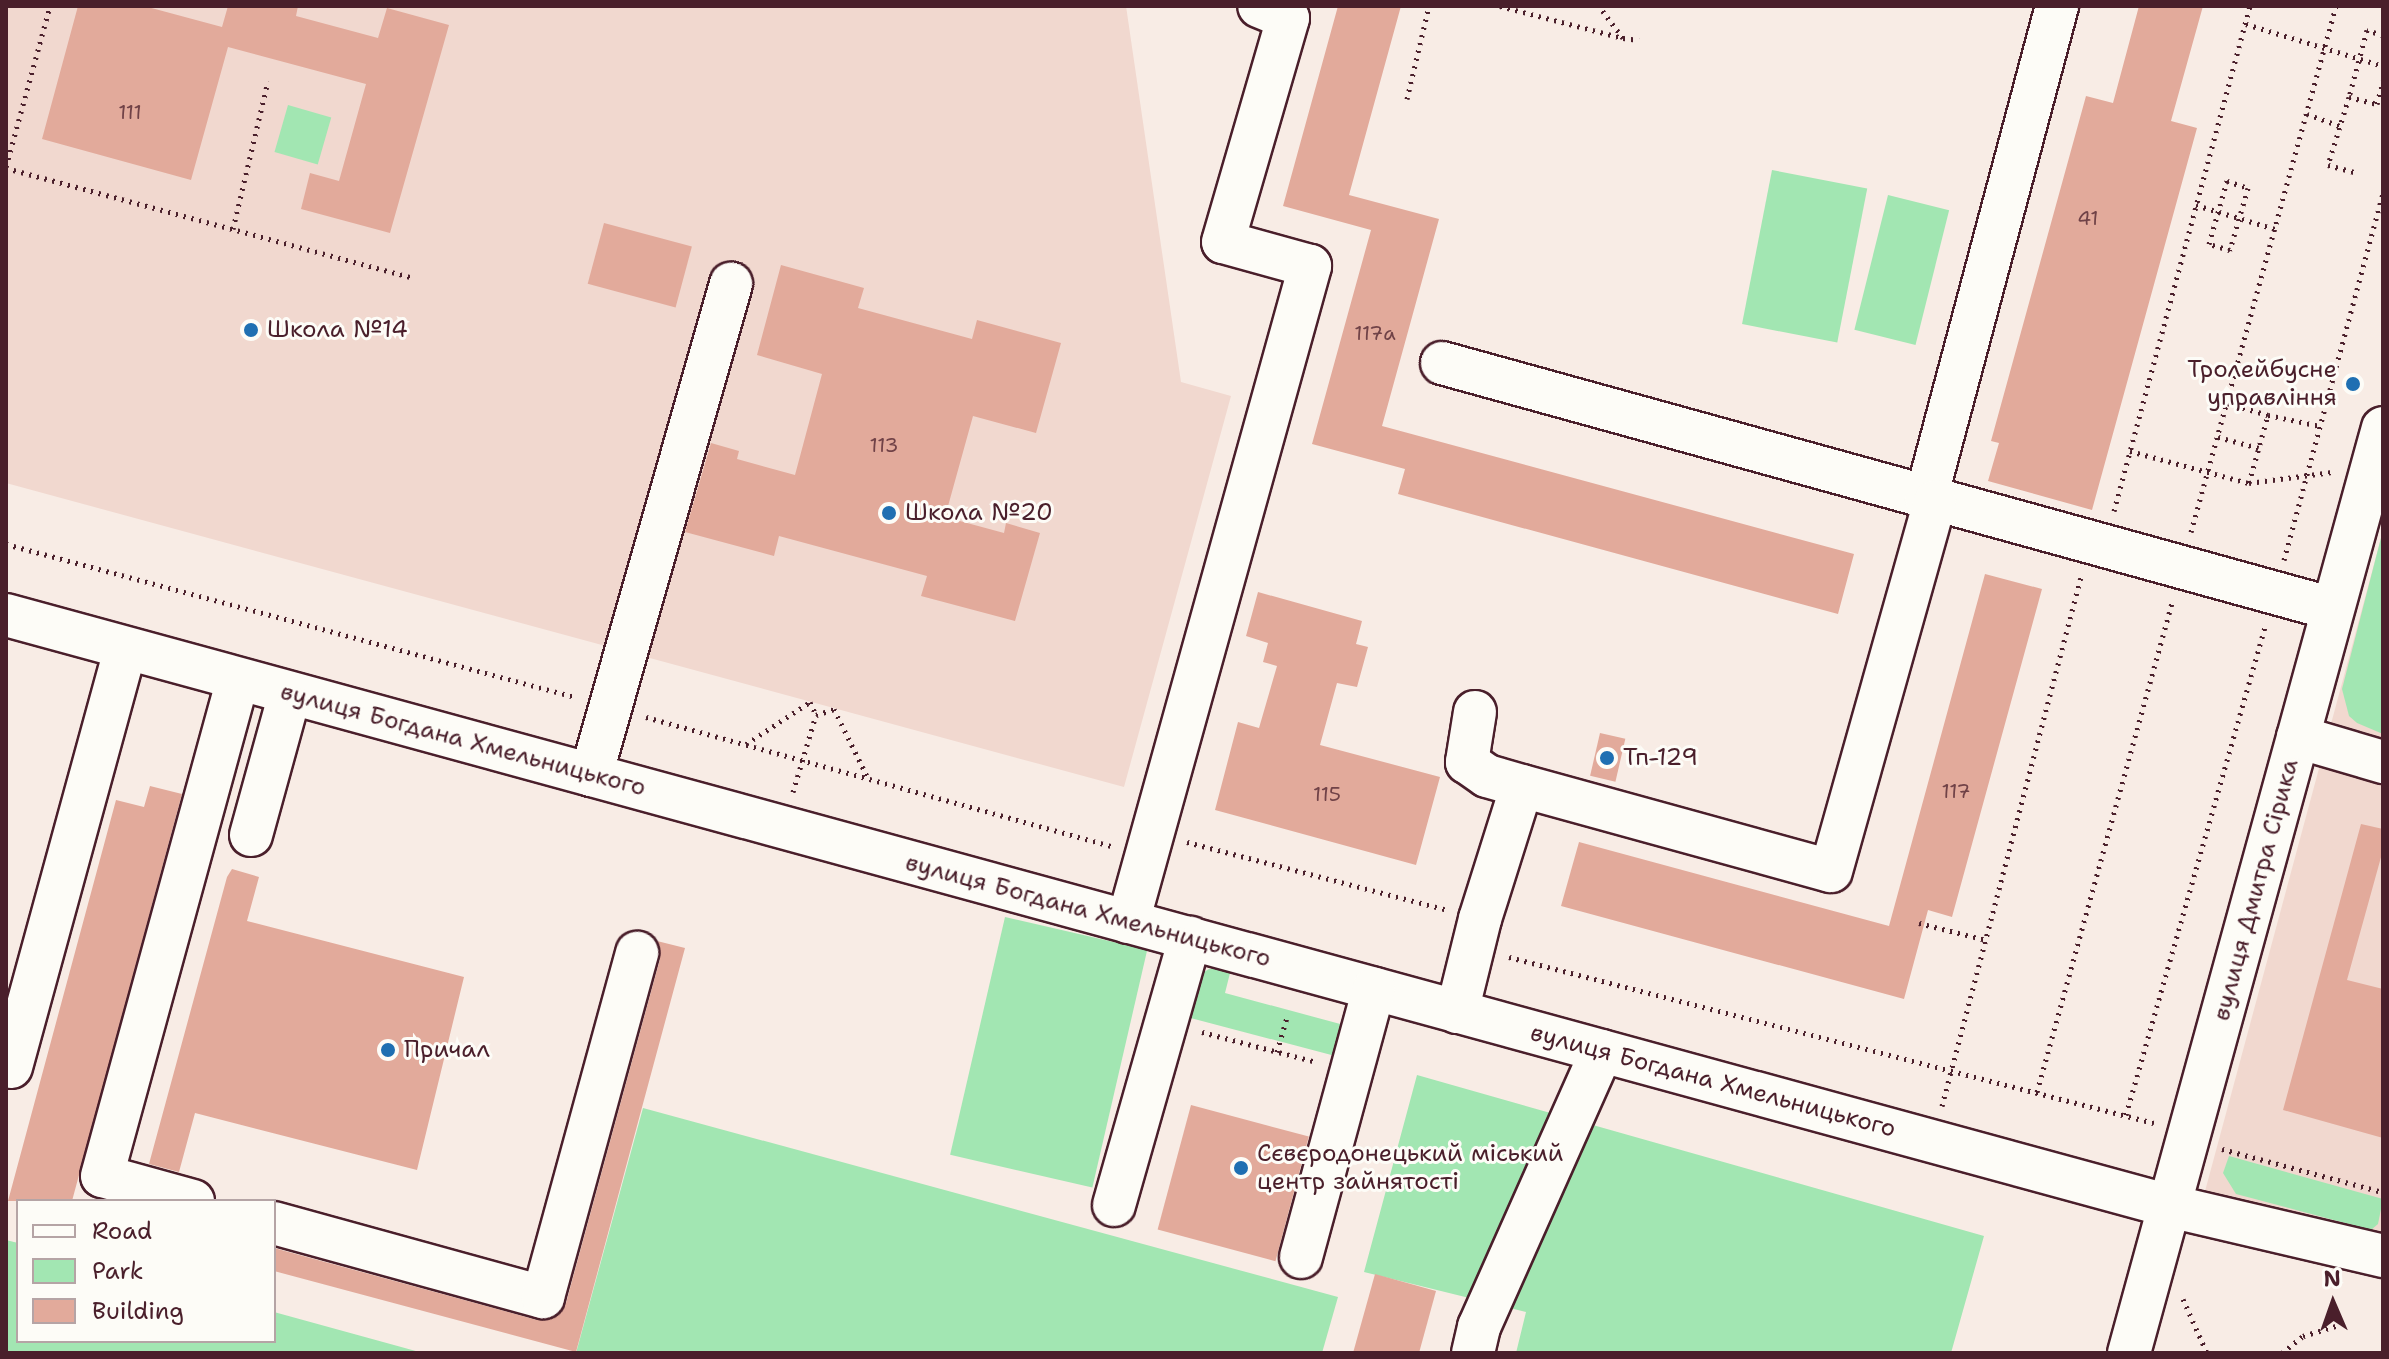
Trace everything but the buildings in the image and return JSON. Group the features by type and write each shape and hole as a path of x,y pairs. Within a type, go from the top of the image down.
{"street":[{"path":"1128,922 1150,832 1310,266 1223,242 1288,18 1259,6"},
{"path":"1475,712 1467,762 1487,776 1831,871 2057,6"},
{"path":"591,775 731,284"},
{"path":"1442,363 2333,609"},
{"name":"вулиця Дмитра Сірика","path":"2129,1353 2378,452"},
{"name":"вулиця Богдана Хмельницького","path":"6,615 2170,1206 2383,1256"},
{"path":"11,1067 126,648"},
{"path":"186,1199 102,1176 238,679"},
{"path":"251,835 290,693"},
{"path":"2298,737 2383,762"},
{"path":"1457,1012 1477,933 1522,786"},
{"path":"1114,1205 1190,938"},
{"path":"276,1224 543,1297 637,953"},
{"path":"1301,1257 1374,989"},
{"path":"1473,1353 1479,1327 1602,1051"}],"path":[{"path":"50,6 6,168 413,278"},
{"path":"1407,99 1429,6"},
{"path":"1500,6 1639,40"},
{"path":"1599,6 1623,38"},
{"path":"1933,1141 2097,545 2130,451 2250,6"},
{"path":"2246,24 2383,66"},
{"path":"2357,173 2328,165 2367,30 2383,35"},
{"path":"233,229 268,81"},
{"path":"2349,97 2377,104 2383,81"},
{"path":"2307,114 2340,126"},
{"path":"2227,181 2248,188 2230,250 2209,244 2218,212 2227,181"},
{"path":"2126,1115 2307,476 2383,194"},
{"path":"2196,205 2275,229"},
{"path":"2227,403 2320,426"},
{"path":"2249,483 2268,415"},
{"path":"2218,437 2259,448"},
{"path":"2130,451 2249,483 2307,476 2378,452"},
{"path":"745,744 810,702 816,715 791,796"},
{"path":"816,715 834,709 868,778"},
{"path":"1150,832 1477,933 1952,1070 2126,1115 2383,1192"},
{"path":"1919,923 1986,940"},
{"path":"1277,1052 1287,1016"},
{"path":"1166,1022 1351,1072"},
{"path":"2282,1353 2303,1336 2340,1325"}],"shaded area":[{"path":"6,6 1126,6 1181,382 1231,396 1124,787 6,483"},
{"path":"2383,531 2383,1246 2204,1195"}],"green space":[{"path":"288,105 331,117 318,165 274,152"},
{"path":"1772,170 1867,189 1837,343 1742,324"},
{"path":"1888,195 1949,210 1916,345 1854,330"},
{"path":"2383,530 2383,734 2357,723 2349,716 2342,689"},
{"path":"1005,917 1147,950 1092,1188 950,1155"},
{"path":"1209,969 1231,969 1225,993 1344,1025 1339,1057 1183,1016 1199,975"},
{"path":"1417,1075 1984,1236 1951,1353 1516,1353 1526,1312 1364,1272"},
{"path":"643,1108 1338,1297 1322,1353 576,1353"},
{"path":"2229,1156 2383,1199 2378,1224 2371,1230 2236,1194 2223,1173"},
{"path":"6,1240 16,1242 16,1343 276,1343 276,1313 423,1353 6,1353"}],"place":[{"name":"Школа №14","path":"251,330"},
{"name":"Тролейбусне управління","path":"2353,384"},
{"name":"Школа №20","path":"889,513"},
{"name":"Тп-129","path":"1607,758"},
{"name":"Причал","path":"388,1050"},
{"name":"Сєвєродонецький міський центр зайнятості","path":"1241,1168"}]}
